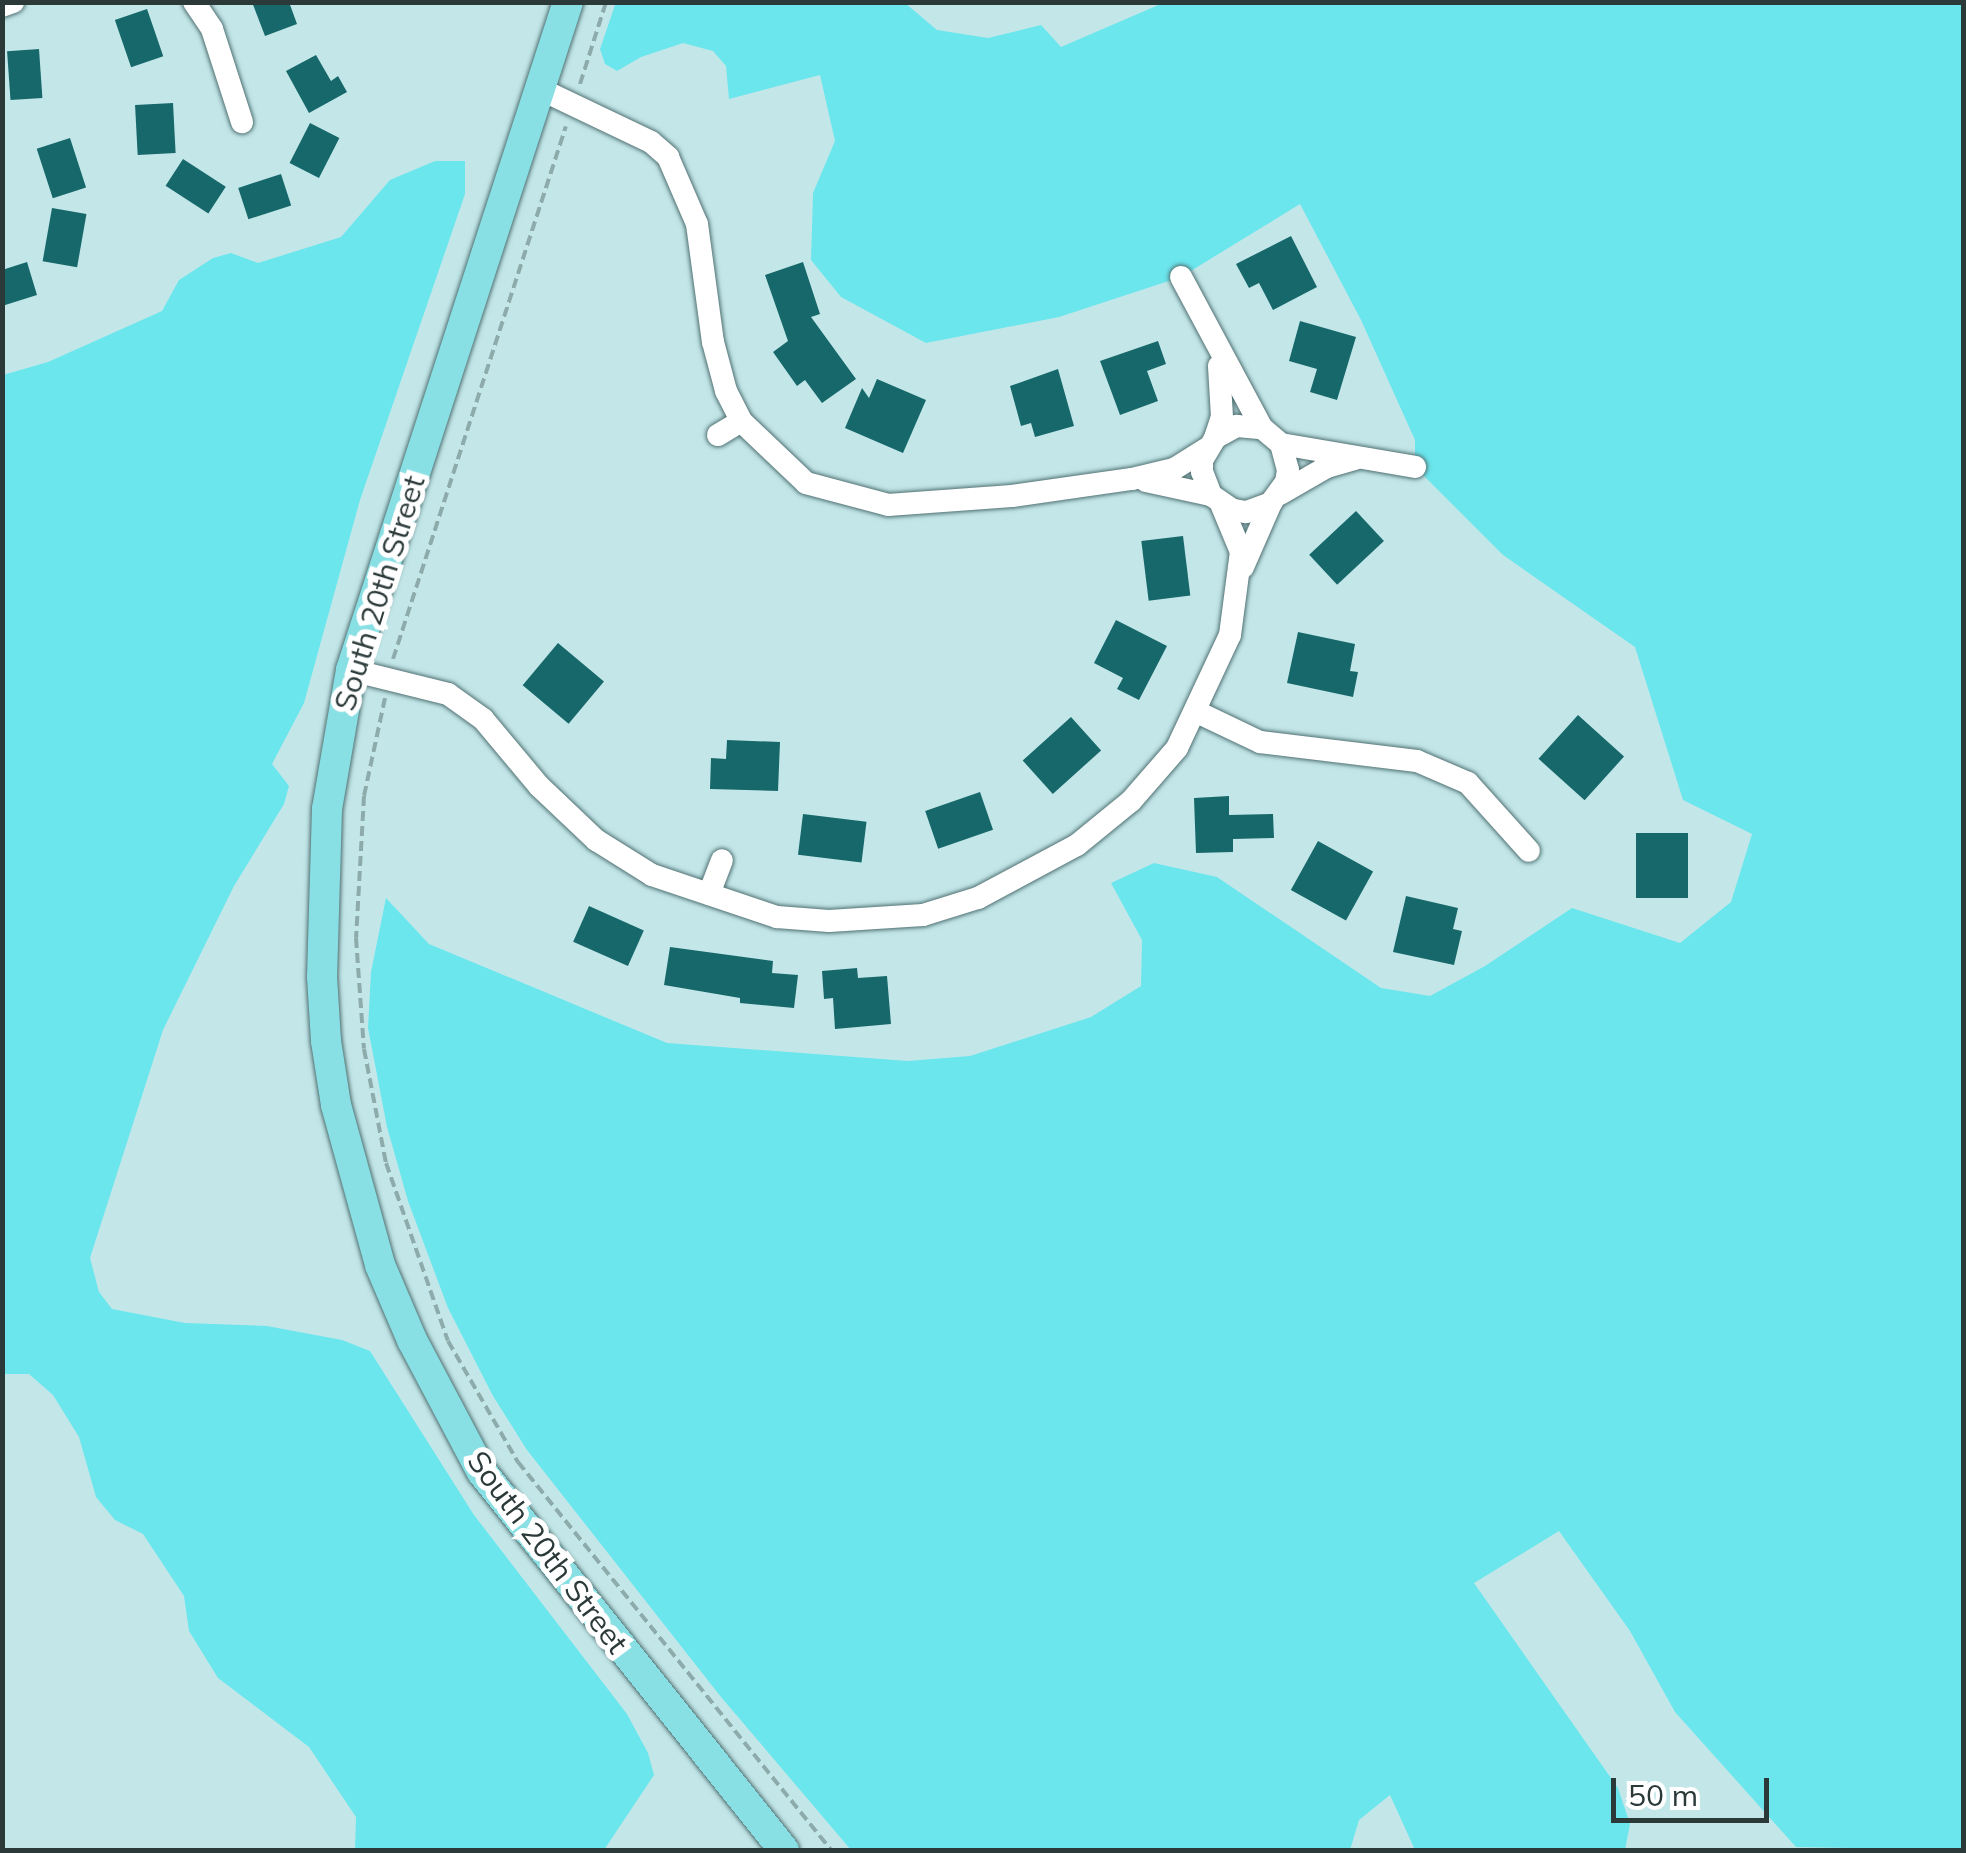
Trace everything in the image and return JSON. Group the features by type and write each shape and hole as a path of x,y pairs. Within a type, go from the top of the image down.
{"main road":[{"name":"South 20th Street","path":"568,2 351,670 327,809 322,977 336,1105 380,1265 412,1340 482,1472 784,1850"}],"street":[{"path":"2,6 13,2"},
{"path":"194,2 212,29 242,122"},
{"path":"540,89 574,102 650,142 674,167 697,224 718,368 741,421 806,483 888,505 1012,496 1132,480 1174,468 1237,426 1262,428"},
{"path":"1181,278 1262,428 1281,444 1415,467"},
{"path":"1216,348 1223,388 1222,417 1202,472 1235,531 1242,570"},
{"path":"718,435 741,421"},
{"path":"351,670 448,694 483,719 538,786 596,840 652,876 777,916 829,921 922,915 978,898 1077,845 1131,802 1177,748 1230,635 1242,570 1288,470 1281,444"},
{"path":"1132,480 1171,483 1246,512 1327,468 1358,458"},
{"path":"1197,712 1260,742 1418,761 1468,783 1529,851"},
{"path":"710,894 722,860"}],"path":[{"path":"606,2 388,680 364,796 356,938 364,1049 386,1163 436,1309 448,1340 518,1462 831,1850"}],"shaded area":[{"path":"616,2 905,3 937,30 988,38 1041,25 1061,47 1163,3 1963,3 1963,1850 1796,1847 1675,1712 1630,1631 1559,1531 1474,1583 1618,1788 1630,1824 1625,1850 1415,1850 1390,1795 1359,1820 1350,1850 851,1850 721,1697 527,1450 493,1396 448,1308 408,1201 387,1127 368,1028 371,972 386,898 429,944 667,1043 908,1061 970,1056 1091,1017 1141,986 1142,940 1111,883 1154,863 1217,877 1381,988 1430,996 1485,966 1572,908 1680,943 1731,902 1752,834 1683,800 1635,647 1503,555 1415,467 1415,440 1361,320 1300,204 1181,277 1059,317 926,343 841,297 811,260 813,193 835,141 820,75 729,99 726,66 713,51 683,43 641,57 617,71 605,64 600,49"},
{"path":"435,161 465,161 465,194 360,500 304,703 272,764 289,786 284,804 234,886 163,1030 90,1258 99,1292 112,1309 185,1323 267,1326 342,1340 370,1351 474,1515 627,1714 648,1753 654,1775 604,1850 355,1850 356,1817 309,1747 218,1678 189,1631 184,1596 143,1534 115,1520 96,1497 79,1437 53,1395 29,1374 3,1374 3,375 48,362 162,311 179,280 213,258 231,253 258,263 341,237 390,180"}],"building":[{"path":"252,2 289,2 297,24 265,36"},
{"path":"147,9 163,56 131,67 115,20"},
{"path":"39,49 42,98 10,100 7,51"},
{"path":"316,55 331,81 338,76 347,92 309,113 286,71"},
{"path":"173,103 176,153 138,155 135,105"},
{"path":"310,123 339,138 319,178 290,163"},
{"path":"70,138 86,187 53,198 37,149"},
{"path":"183,159 226,187 208,214 166,186"},
{"path":"281,174 291,205 248,219 238,188"},
{"path":"52,208 86,214 77,267 43,261"},
{"path":"1291,236 1317,287 1273,310 1259,283 1249,288 1236,264"},
{"path":"27,262 37,295 2,306 2,270"},
{"path":"803,262 820,314 811,317 856,379 822,403 805,380 797,386 773,352 788,341 765,275"},
{"path":"1300,321 1356,337 1337,400 1310,392 1317,369 1289,361"},
{"path":"1158,341 1166,364 1147,371 1158,401 1120,415 1100,361"},
{"path":"1058,369 1074,426 1035,437 1031,423 1021,426 1010,386"},
{"path":"877,379 926,400 903,453 845,428 862,388 869,398"},
{"path":"1356,511 1384,541 1337,585 1309,555"},
{"path":"1183,536 1190,596 1149,601 1141,541"},
{"path":"1116,620 1167,646 1139,700 1117,689 1123,678 1094,663"},
{"path":"1298,632 1355,644 1350,671 1358,672 1353,697 1287,683"},
{"path":"558,643 604,682 569,724 523,685"},
{"path":"1578,715 1624,756 1585,800 1539,759"},
{"path":"1071,717 1101,750 1053,794 1023,760"},
{"path":"727,740 780,742 778,791 710,789 711,758 726,759"},
{"path":"980,792 993,830 938,849 925,811"},
{"path":"1229,796 1229,815 1273,814 1274,838 1233,839 1233,852 1196,853 1194,798"},
{"path":"803,814 867,822 862,862 798,855"},
{"path":"1636,833 1688,833 1688,898 1636,898"},
{"path":"1318,841 1373,872 1346,921 1291,890"},
{"path":"1406,896 1458,908 1453,929 1462,931 1454,965 1393,952"},
{"path":"589,906 644,930 628,966 573,942"},
{"path":"670,947 773,961 772,973 798,975 794,1008 740,1003 740,998 664,985"},
{"path":"857,968 858,978 887,976 891,1024 835,1029 833,998 824,999 822,971"}]}
